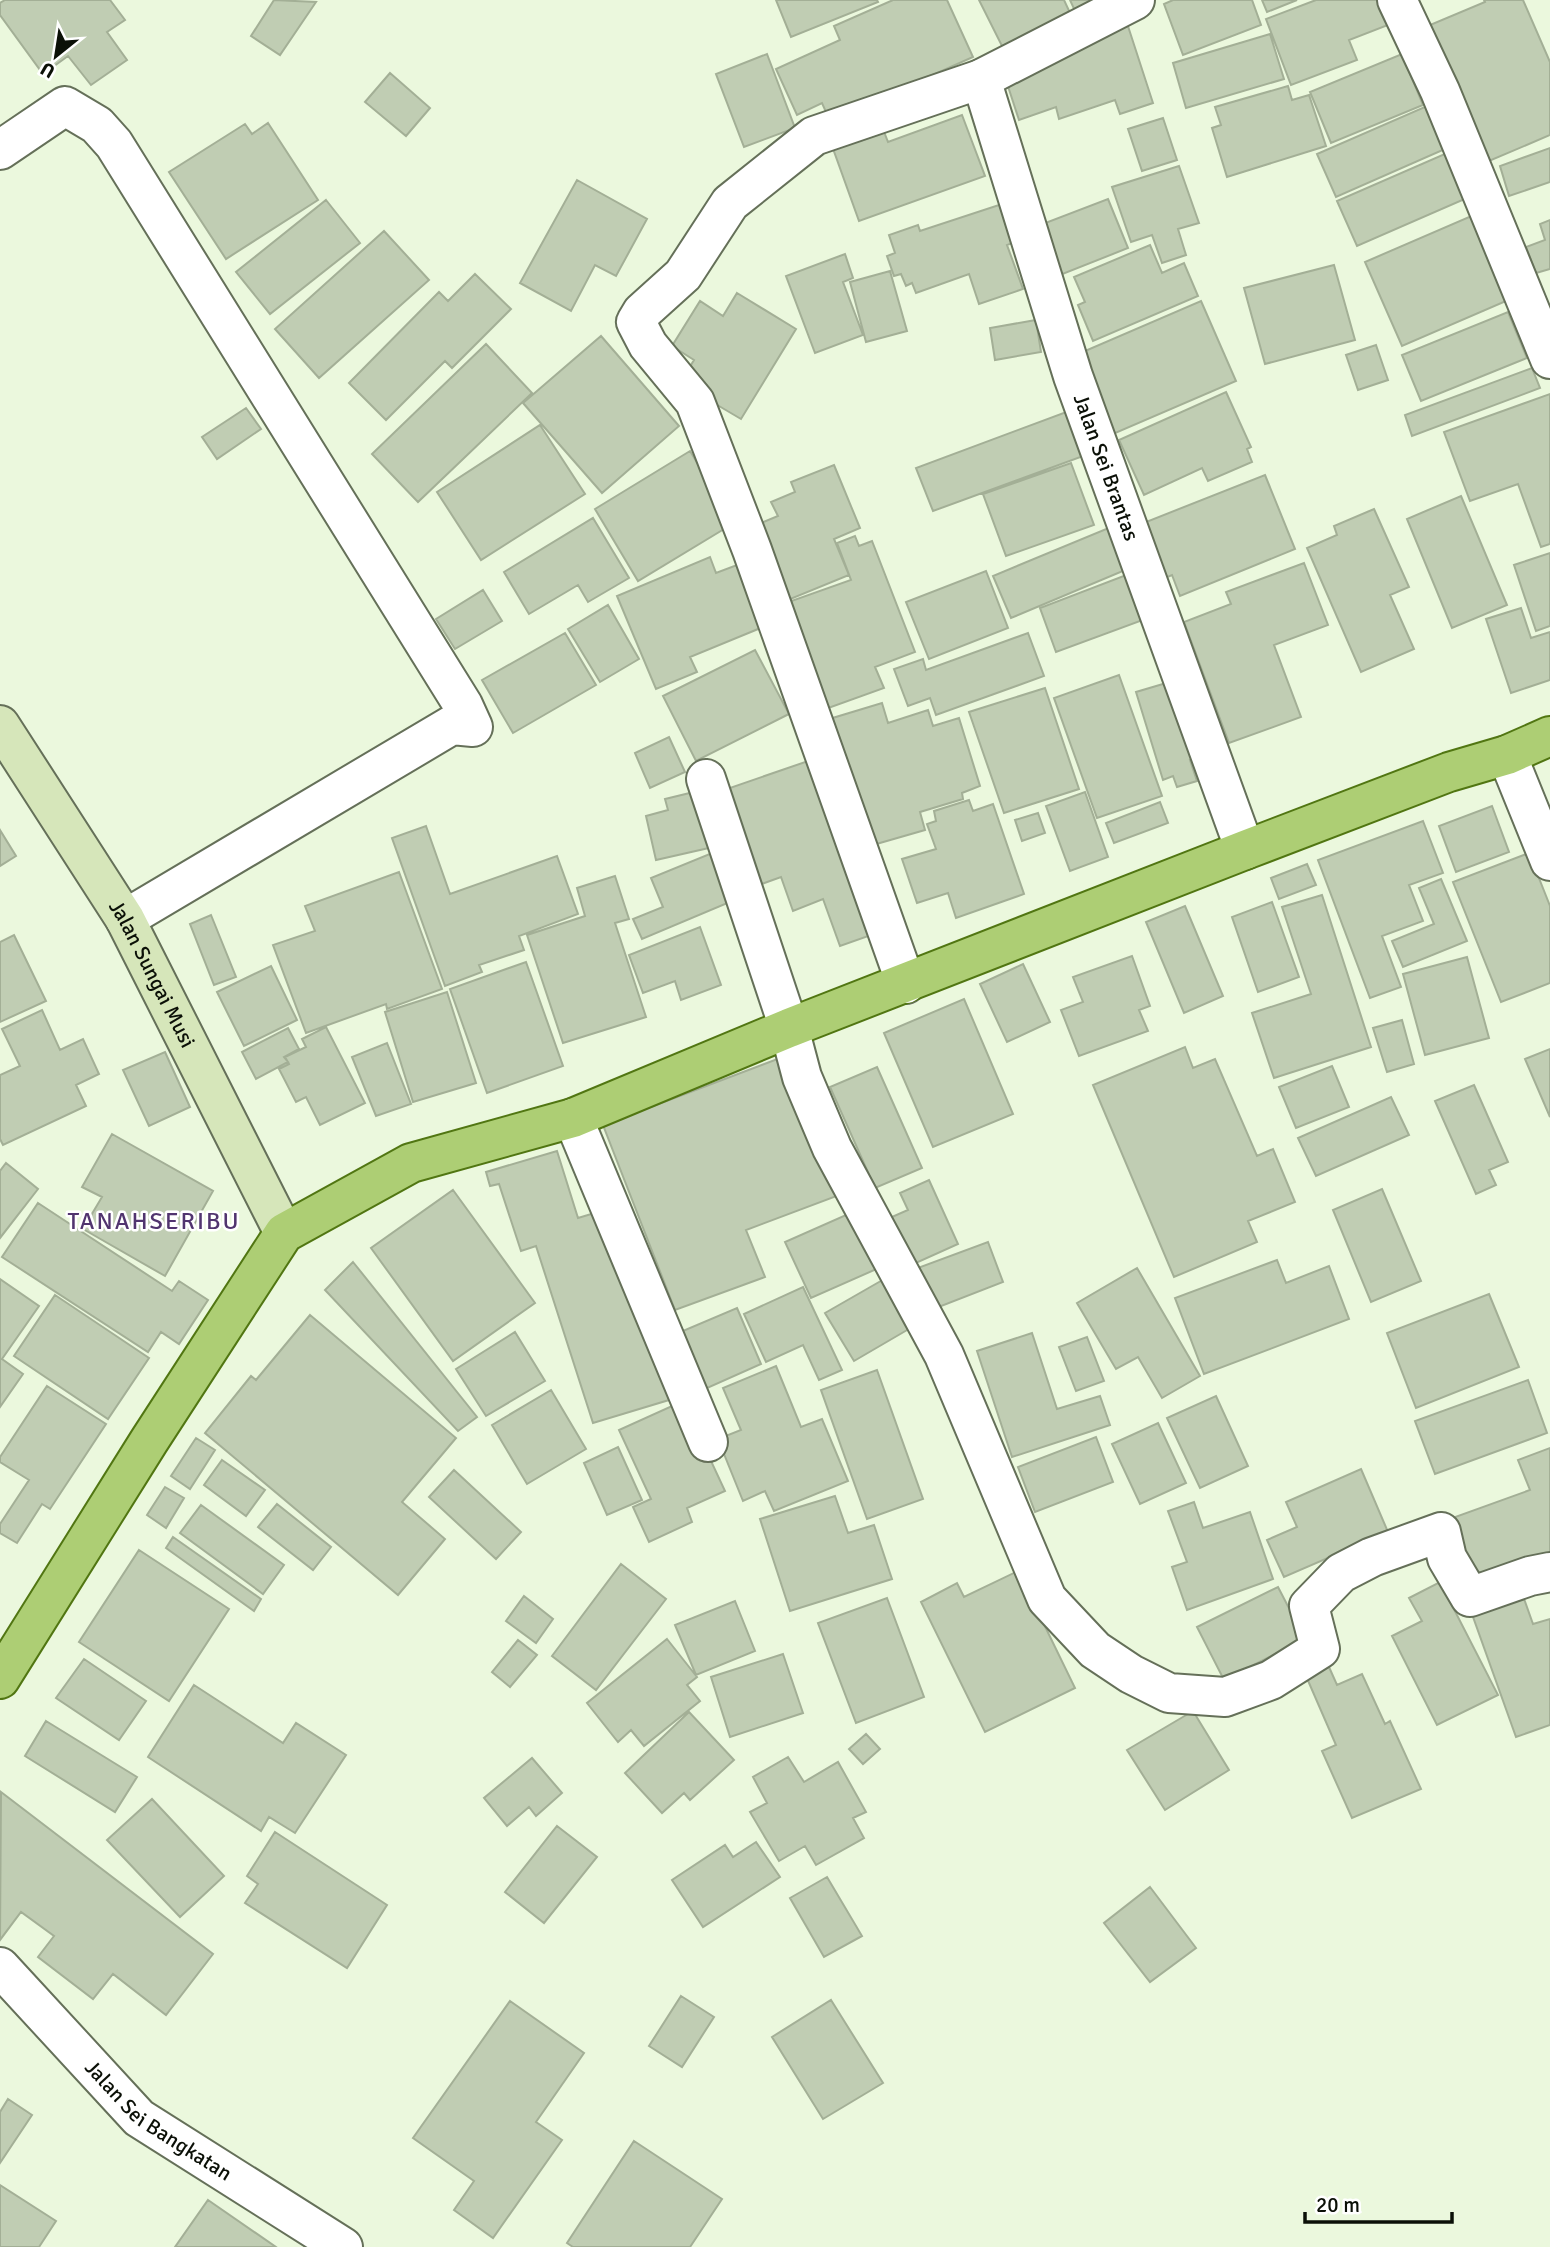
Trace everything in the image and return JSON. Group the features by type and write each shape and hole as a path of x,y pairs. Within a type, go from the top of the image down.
{"main road":[{"name":"Jalan Sungai Musi","path":"0,725 125,919 284,1233"},
{"path":"0,1679 149,1441 284,1233 411,1163 573,1118 789,1028 1245,850 1449,772 1507,755 1550,736"}],"street":[{"path":"906,984 752,550 695,402 648,345 636,322 642,312 683,275 730,203 814,136 981,79 1135,0"},
{"path":"1397,0 1440,91 1550,359"},
{"name":"Jalan Sei Brantas","path":"981,79 1073,376 1245,850"},
{"path":"0,150 65,106 97,125 114,144 456,694 473,727 452,725 125,919"},
{"path":"1507,755 1550,862"},
{"path":"706,779 789,1028 802,1076 832,1148 944,1355 1047,1598 1095,1650 1131,1674 1170,1693 1225,1697 1271,1680 1320,1649 1309,1606 1341,1573 1372,1558 1441,1532 1447,1559 1470,1597 1530,1576 1550,1572"},
{"path":"573,1118 708,1442"},
{"name":"Jalan Sei Bangkatan","path":"0,1967 139,2118 343,2247"}],"building":[{"path":"5,0 110,0 125,20 107,32 127,60 91,85 68,56 43,74 0,15 0,3"},
{"path":"274,0 316,2 280,55 251,36"},
{"path":"776,0 877,0 878,2 791,37"},
{"path":"893,0 947,0 973,57 830,121 822,103 797,115 776,69 840,40 834,26"},
{"path":"979,0 1064,0 1071,15 1003,48"},
{"path":"1070,0 1097,0 1075,11"},
{"path":"1173,0 1252,0 1261,25 1183,55 1164,4"},
{"path":"1262,0 1297,0 1267,12"},
{"path":"1316,0 1378,0 1388,25 1349,40 1357,60 1291,85 1266,19"},
{"path":"1484,0 1523,0 1550,62 1550,135 1489,161 1430,25 1485,2"},
{"path":"1126,20 1153,103 1120,114 1115,100 1059,119 1056,107 1019,120 1005,77"},
{"path":"1270,34 1284,79 1186,108 1173,63"},
{"path":"767,54 795,128 744,147 716,74"},
{"path":"1402,54 1423,105 1331,143 1310,92"},
{"path":"390,73 430,108 406,136 365,102"},
{"path":"1288,86 1292,100 1309,95 1326,146 1227,177 1212,128 1221,125 1215,107"},
{"path":"1427,106 1445,149 1336,197 1317,154"},
{"path":"962,115 985,176 859,221 831,143 881,124 888,142"},
{"path":"1163,118 1177,160 1142,171 1128,129"},
{"path":"268,123 318,200 226,259 169,172 245,124 252,134"},
{"path":"1550,148 1550,182 1509,196 1500,166"},
{"path":"1447,153 1467,198 1357,246 1337,201"},
{"path":"1179,166 1199,223 1178,229 1186,255 1162,263 1152,235 1131,242 1112,187"},
{"path":"577,180 647,219 616,276 595,265 571,311 520,283"},
{"path":"1108,199 1128,248 1060,275 1040,225"},
{"path":"326,200 360,243 270,314 236,272"},
{"path":"1002,204 1015,242 1007,245 1023,289 979,304 969,274 916,293 912,283 906,286 901,274 894,276 887,256 895,253 889,235 918,225 920,231"},
{"path":"1476,214 1513,298 1402,346 1365,262"},
{"path":"1550,220 1550,269 1536,273 1526,247 1545,240 1540,224"},
{"path":"384,231 429,280 319,378 275,329"},
{"path":"1150,245 1162,273 1184,263 1198,296 1093,341 1078,305 1085,302 1074,277"},
{"path":"845,254 853,278 843,282 863,335 815,353 786,276"},
{"path":"1334,265 1355,340 1265,364 1244,288"},
{"path":"890,271 907,331 866,342 850,282"},
{"path":"475,274 511,309 452,368 445,361 386,420 349,383 439,292 448,301"},
{"path":"737,293 796,329 741,419 680,383 694,360 672,346 700,301 723,316"},
{"path":"1201,301 1236,381 1113,434 1078,354"},
{"path":"1508,312 1527,358 1421,401 1402,355"},
{"path":"1036,320 1041,352 995,360 990,328"},
{"path":"601,336 679,426 602,493 523,403"},
{"path":"486,344 532,393 418,502 372,454"},
{"path":"1376,345 1388,380 1358,390 1346,355"},
{"path":"1532,368 1540,388 1412,436 1405,415"},
{"path":"1226,392 1251,447 1247,449 1252,462 1208,481 1202,468 1144,495 1119,440"},
{"path":"1550,394 1550,544 1541,547 1518,484 1470,501 1444,432"},
{"path":"246,408 261,429 217,459 202,437"},
{"path":"1069,411 1086,455 933,511 916,468"},
{"path":"540,425 585,494 481,560 437,492"},
{"path":"690,451 734,523 638,581 595,509"},
{"path":"1071,463 1094,525 1006,556 983,494"},
{"path":"834,465 860,528 834,539 849,575 788,600 756,525 778,516 771,502 795,492 791,482"},
{"path":"1265,475 1295,549 1180,596 1172,575 1158,581 1136,526"},
{"path":"1461,496 1507,605 1452,628 1407,519"},
{"path":"1374,509 1409,587 1390,595 1414,649 1361,672 1307,548 1337,535 1334,526"},
{"path":"593,518 629,578 588,602 578,585 529,614 504,572"},
{"path":"1111,527 1130,568 1011,618 993,576"},
{"path":"855,536 859,546 872,541 915,652 875,667 884,688 820,711 780,605 851,580 837,543"},
{"path":"1550,553 1550,626 1536,631 1514,565"},
{"path":"710,557 716,573 737,565 763,627 690,657 697,672 656,689 617,596"},
{"path":"1304,563 1328,625 1274,645 1301,717 1229,743 1184,622 1231,604 1226,592"},
{"path":"986,571 1008,628 929,659 906,602"},
{"path":"1134,572 1151,617 1056,652 1040,608"},
{"path":"483,590 502,621 455,649 436,619"},
{"path":"608,605 639,659 600,682 568,629"},
{"path":"1521,608 1531,638 1550,632 1550,680 1511,693 1486,619"},
{"path":"565,633 596,685 513,733 482,680"},
{"path":"1028,633 1044,676 936,715 930,698 908,706 894,669 923,659 926,670"},
{"path":"755,650 789,714 696,761 663,696"},
{"path":"1119,675 1162,796 1097,818 1054,698"},
{"path":"1173,681 1196,758 1190,760 1197,781 1177,787 1173,776 1163,780 1136,692"},
{"path":"1045,688 1079,789 1004,813 969,712"},
{"path":"882,703 888,723 928,710 933,726 959,718 980,786 962,793 963,799 920,812 925,830 866,847 826,720"},
{"path":"669,737 685,772 650,788 635,753"},
{"path":"814,759 877,933 840,946 823,899 793,911 781,877 756,886 721,791"},
{"path":"698,791 722,845 656,860 646,816 668,810 665,799"},
{"path":"1085,792 1108,857 1070,871 1046,806"},
{"path":"969,800 973,811 993,804 1024,894 956,918 948,893 917,903 902,859 936,849 927,824 936,821 934,811"},
{"path":"1160,802 1168,823 1114,843 1106,823"},
{"path":"1492,806 1509,852 1456,872 1439,826"},
{"path":"1038,813 1045,833 1022,841 1015,820"},
{"path":"1423,821 1443,873 1409,885 1423,921 1382,936 1401,987 1370,998 1318,860"},
{"path":"426,826 450,894 557,856 578,914 519,936 524,950 479,965 482,972 445,986 392,838"},
{"path":"0,830 16,856 0,866"},
{"path":"717,851 737,899 642,939 633,919 663,907 651,878"},
{"path":"1529,853 1550,906 1550,983 1501,1002 1453,882"},
{"path":"1307,864 1316,885 1279,899 1271,878"},
{"path":"399,872 442,989 387,1009 386,1004 306,1033 273,945 315,931 305,906"},
{"path":"615,876 629,919 615,923 646,1017 563,1043 527,935 585,916 577,888"},
{"path":"1441,879 1467,941 1403,967 1392,941 1434,924 1419,888"},
{"path":"1322,895 1371,1047 1274,1078 1252,1013 1311,994 1282,907"},
{"path":"1272,902 1299,977 1258,992 1232,917"},
{"path":"1185,906 1223,996 1184,1013 1146,922"},
{"path":"211,915 236,977 214,985 190,924"},
{"path":"700,927 721,985 681,1000 675,981 643,993 629,955"},
{"path":"14,935 46,1001 0,1022 0,942"},
{"path":"1132,956 1150,1006 1139,1010 1148,1031 1079,1056 1061,1010 1083,1002 1073,977"},
{"path":"1467,957 1489,1038 1425,1055 1403,974"},
{"path":"526,962 563,1066 487,1093 450,989"},
{"path":"1023,964 1050,1022 1007,1042 980,984"},
{"path":"271,966 297,1020 244,1046 217,992"},
{"path":"447,992 476,1083 413,1102 385,1012"},
{"path":"964,999 1013,1114 933,1147 884,1033"},
{"path":"42,1010 60,1050 83,1039 99,1074 76,1085 86,1106 3,1145 0,1139 0,1075 20,1066 2,1029"},
{"path":"1402,1020 1414,1064 1387,1072 1373,1028"},
{"path":"326,1027 365,1103 320,1125 306,1097 296,1102 279,1069 289,1064 285,1057 306,1047 302,1039"},
{"path":"288,1028 299,1049 284,1057 288,1062 256,1079 242,1052"},
{"path":"387,1043 411,1104 376,1116 352,1057"},
{"path":"1185,1047 1193,1068 1215,1059 1257,1156 1273,1149 1295,1202 1248,1221 1257,1242 1174,1277 1093,1085"},
{"path":"1550,1049 1550,1117 1525,1059"},
{"path":"165,1052 190,1107 149,1126 123,1070"},
{"path":"788,1055 842,1194 746,1230 765,1277 675,1310 603,1125"},
{"path":"1332,1066 1349,1107 1296,1128 1279,1087"},
{"path":"877,1067 922,1168 875,1188 830,1087"},
{"path":"1474,1085 1508,1162 1489,1170 1496,1185 1476,1194 1435,1101"},
{"path":"1391,1097 1409,1135 1316,1176 1298,1138"},
{"path":"112,1134 213,1191 165,1276 83,1229 102,1197 82,1187"},
{"path":"557,1151 578,1218 608,1209 669,1400 593,1423 536,1246 521,1251 499,1184 490,1186 486,1172"},
{"path":"6,1163 38,1189 0,1238 0,1171"},
{"path":"929,1180 958,1244 907,1267 885,1220 908,1210 900,1193"},
{"path":"1382,1189 1421,1281 1371,1302 1333,1210"},
{"path":"453,1190 535,1303 453,1361 371,1248"},
{"path":"38,1203 172,1291 179,1281 208,1300 179,1344 161,1332 148,1352 2,1257"},
{"path":"855,1211 881,1267 811,1298 785,1242"},
{"path":"988,1242 1003,1282 931,1310 915,1269"},
{"path":"1277,1260 1286,1283 1329,1266 1349,1319 1204,1374 1175,1298"},
{"path":"353,1262 477,1417 458,1431 325,1290"},
{"path":"1137,1268 1200,1376 1162,1398 1138,1357 1116,1369 1077,1303"},
{"path":"886,1278 914,1326 854,1361 825,1313"},
{"path":"0,1279 39,1306 2,1359 23,1374 0,1407"},
{"path":"803,1287 842,1370 819,1380 803,1345 766,1362 744,1314"},
{"path":"1489,1294 1519,1367 1416,1408 1387,1333"},
{"path":"55,1295 149,1358 108,1419 14,1356"},
{"path":"737,1308 761,1364 696,1393 671,1336"},
{"path":"310,1315 456,1438 402,1502 445,1539 398,1595 205,1433 251,1376 256,1380"},
{"path":"515,1332 545,1381 486,1416 456,1369"},
{"path":"1032,1333 1057,1409 1100,1396 1110,1425 1012,1457 977,1351"},
{"path":"1087,1337 1104,1381 1076,1391 1059,1347"},
{"path":"776,1366 801,1427 822,1419 848,1481 774,1511 765,1491 743,1501 718,1439 741,1430 723,1388"},
{"path":"877,1370 923,1499 867,1519 821,1390"},
{"path":"1528,1380 1547,1433 1435,1474 1415,1421"},
{"path":"47,1386 106,1424 50,1509 42,1504 17,1543 0,1533 0,1524 29,1480 0,1462 0,1457"},
{"path":"551,1390 586,1449 527,1484 492,1425"},
{"path":"1216,1396 1248,1466 1200,1488 1167,1418"},
{"path":"683,1401 725,1491 687,1508 692,1522 649,1542 633,1507 651,1499 619,1430"},
{"path":"1158,1423 1186,1483 1140,1504 1112,1444"},
{"path":"1096,1437 1113,1482 1035,1512 1018,1467"},
{"path":"196,1438 215,1450 190,1489 171,1476"},
{"path":"618,1447 642,1500 607,1515 584,1463"},
{"path":"1550,1448 1550,1553 1467,1583 1444,1521 1530,1490 1518,1460"},
{"path":"222,1460 265,1490 246,1516 204,1485"},
{"path":"1361,1469 1388,1532 1284,1577 1267,1540 1297,1527 1286,1502"},
{"path":"454,1470 521,1532 496,1559 429,1497"},
{"path":"165,1487 184,1498 166,1528 147,1515"},
{"path":"835,1496 848,1533 874,1525 892,1579 790,1611 760,1519"},
{"path":"1194,1502 1203,1528 1250,1512 1273,1579 1187,1610 1172,1567 1187,1562 1168,1511"},
{"path":"277,1504 331,1547 313,1570 258,1527"},
{"path":"201,1505 284,1565 263,1594 180,1533"},
{"path":"173,1537 261,1599 254,1611 166,1548"},
{"path":"139,1550 229,1609 169,1701 79,1642"},
{"path":"621,1564 666,1599 596,1690 552,1656"},
{"path":"1018,1571 1075,1688 985,1732 921,1602 957,1583 964,1597"},
{"path":"1440,1582 1498,1695 1437,1725 1392,1636 1422,1621 1409,1598"},
{"path":"1278,1587 1305,1639 1224,1680 1197,1627"},
{"path":"524,1596 553,1619 536,1643 506,1621"},
{"path":"1523,1596 1533,1624 1550,1619 1550,1725 1516,1737 1472,1614"},
{"path":"887,1598 924,1697 856,1723 818,1623"},
{"path":"735,1601 755,1651 696,1675 675,1625"},
{"path":"667,1639 697,1677 687,1685 700,1701 644,1746 631,1730 618,1742 587,1703"},
{"path":"518,1640 537,1655 510,1687 492,1672"},
{"path":"783,1654 803,1713 730,1737 711,1677"},
{"path":"84,1659 146,1701 119,1740 56,1698"},
{"path":"1329,1667 1337,1685 1362,1674 1385,1724 1390,1721 1421,1789 1352,1818 1322,1751 1336,1745 1306,1676"},
{"path":"194,1685 283,1743 296,1723 346,1755 295,1833 269,1817 261,1831 148,1757"},
{"path":"1193,1711 1229,1770 1165,1810 1127,1750"},
{"path":"689,1712 734,1760 690,1800 684,1793 662,1813 625,1773"},
{"path":"46,1721 137,1777 115,1812 25,1756"},
{"path":"866,1734 880,1749 863,1764 849,1749"},
{"path":"788,1757 804,1782 838,1762 866,1812 853,1818 864,1838 816,1865 805,1846 779,1861 750,1812 767,1803 753,1777"},
{"path":"532,1758 562,1793 536,1816 529,1807 507,1826 484,1798"},
{"path":"1,1792 213,1954 166,2015 113,1974 93,1999 38,1957 54,1936 21,1912 0,1940"},
{"path":"152,1799 224,1876 180,1917 107,1840"},
{"path":"557,1826 597,1857 544,1923 505,1892"},
{"path":"275,1832 387,1905 347,1968 245,1903 258,1884 247,1876"},
{"path":"756,1842 780,1877 703,1927 672,1880 725,1845 733,1857"},
{"path":"827,1877 862,1936 824,1957 790,1898"},
{"path":"1150,1887 1196,1948 1150,1982 1104,1923"},
{"path":"681,1996 714,2017 682,2067 649,2046"},
{"path":"831,2000 883,2083 823,2119 772,2037"},
{"path":"510,2001 584,2053 536,2122 562,2140 493,2238 454,2210 474,2181 413,2138"},
{"path":"8,2099 32,2115 0,2163 0,2112"},
{"path":"634,2141 722,2199 690,2247 573,2247 567,2243"},
{"path":"0,2185 56,2221 39,2247 0,2247"},
{"path":"208,2200 276,2247 175,2247"}],"district":[{"name":"TANAHSERIBU","path":"154,1221"}]}
